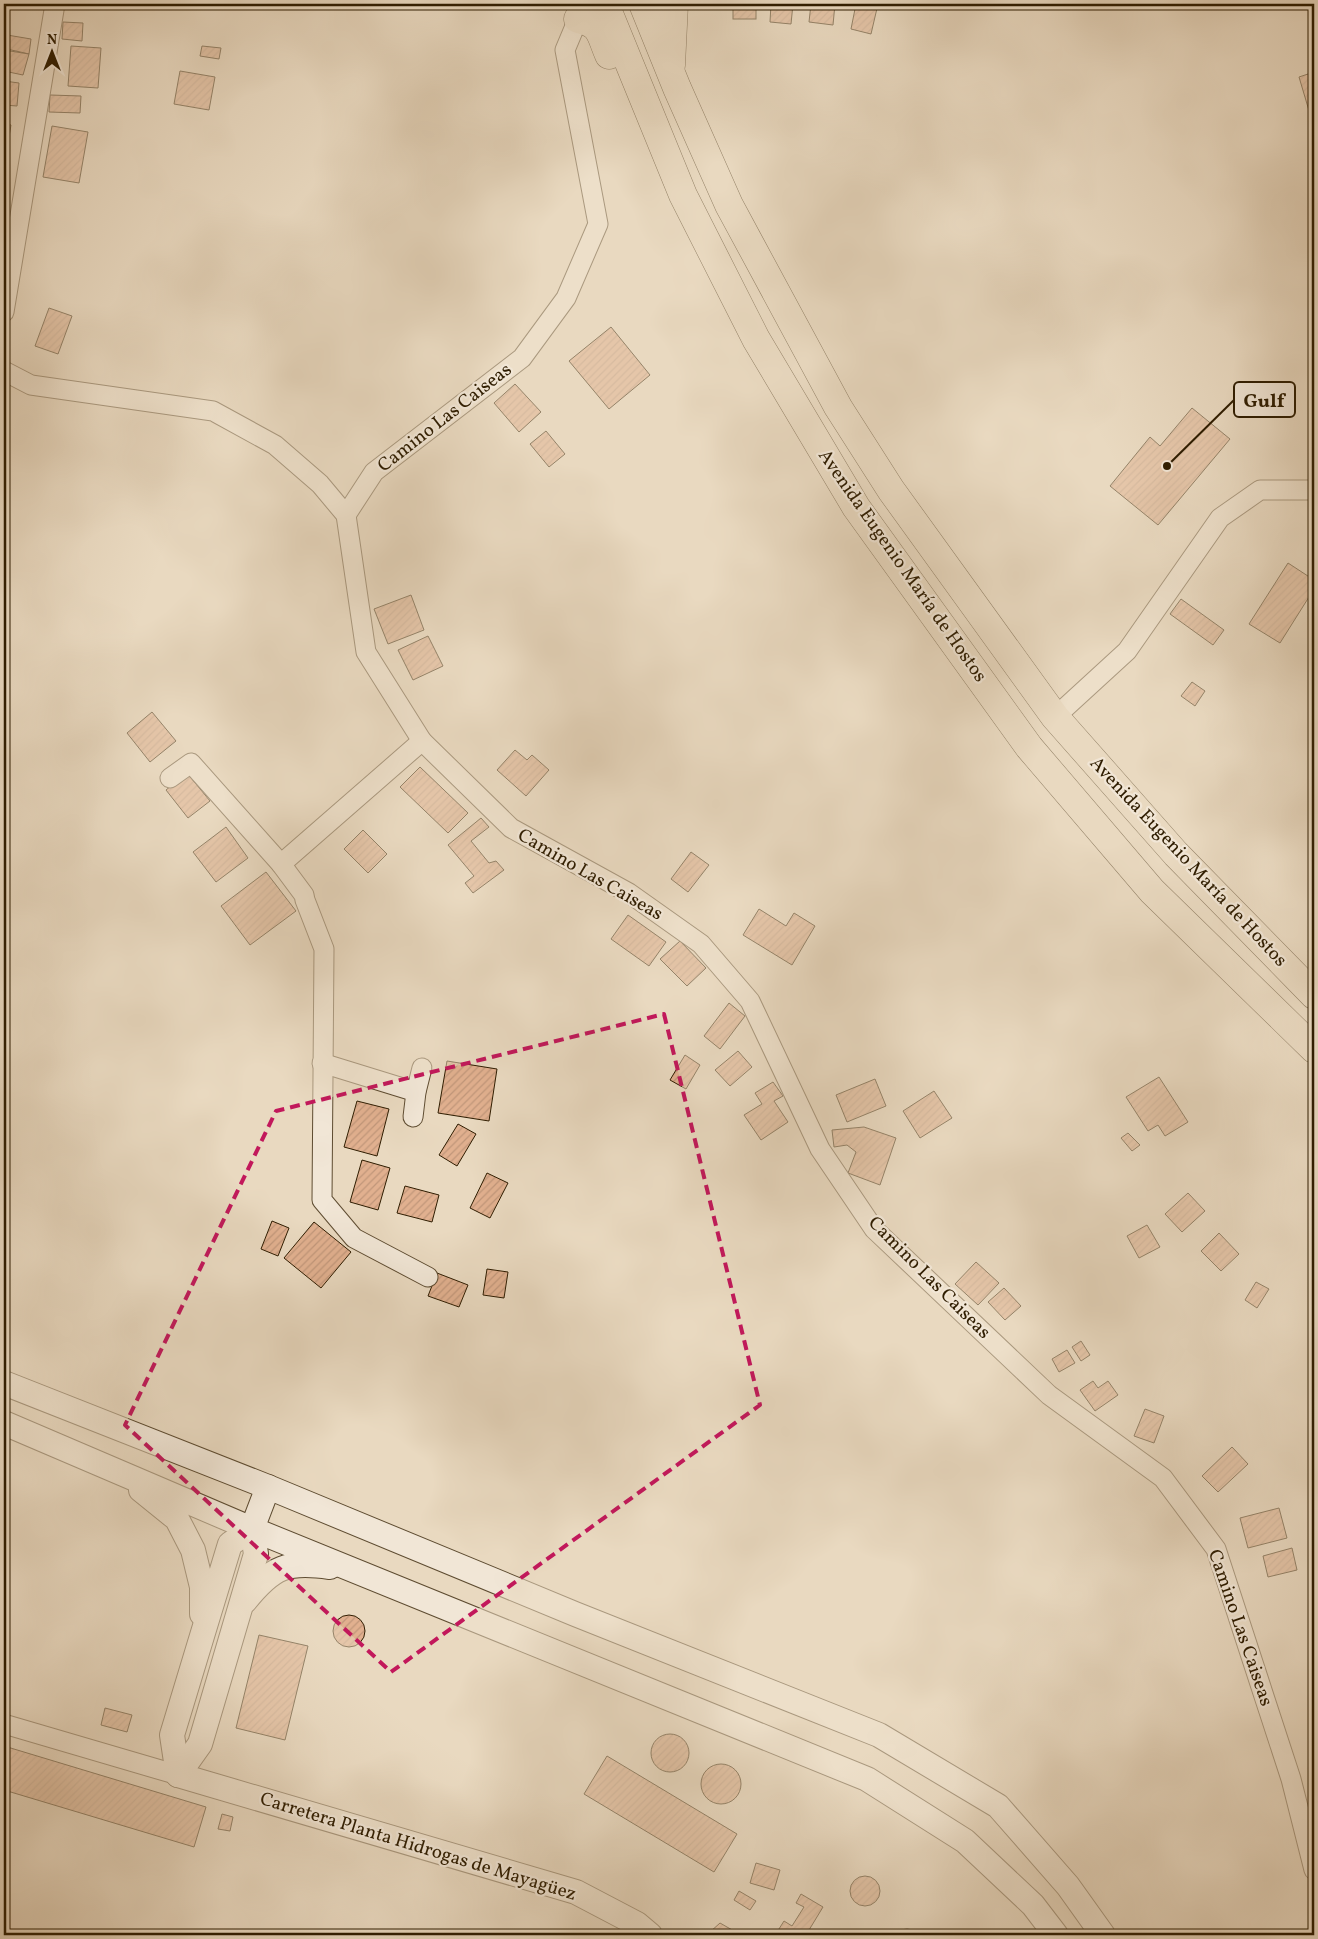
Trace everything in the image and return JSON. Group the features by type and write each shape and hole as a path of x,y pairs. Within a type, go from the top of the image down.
{"highway":[{"name":"Avenida Eugenio María de Hostos","path":"605,4 683,195 756,339 856,507 1029,747 1152,891 1314,1049"},
{"name":"Avenida Eugenio María de Hostos","path":"643,4 670,72 729,205 838,407 891,490 1055,718 1176,854 1314,995"},
{"path":"670,72 674,4"},
{"path":"580,11 588,21 598,27 632,107 655,128"}],"street":[{"path":"4,312 56,4"},
{"name":"Camino Las Caiseas","path":"580,11 565,50 598,224 566,298 522,358 374,472 346,516 366,652 422,741 511,828 629,893 701,944 750,1001 820,1149 874,1229 1049,1396 1163,1478 1216,1549 1291,1779 1314,1870"},
{"path":"4,370 31,385 213,411 275,445 320,484 346,516"},
{"path":"1055,718 1127,651 1220,518 1260,490 1314,490"},
{"path":"281,864 422,741"},
{"path":"170,778 191,763 281,864 304,895 324,949 322,1200 354,1238 428,1277"},
{"path":"322,1064 416,1092"},
{"path":"413,1117 416,1092 422,1068"},
{"path":"4,1383 268,1487 574,1614 880,1735 998,1806 1068,1886 1103,1935"},
{"path":"4,1423 252,1529 868,1779 965,1841 1032,1905 1056,1935"},
{"path":"118,1472 177,1519 193,1550 202,1587 202,1636"},
{"path":"178,1775 200,1744 256,1554 252,1529 268,1487"},
{"path":"178,1775 172,1735 230,1544 252,1529"},
{"path":"239,1608 262,1580 280,1569 306,1564 356,1570"},
{"path":"4,1724 178,1775"},
{"name":"Carretera Planta Hidrogas de Mayagüez","path":"178,1775 576,1892 637,1924 650,1935"}],"highlighted area":[{"path":"664,1014 760,1405 391,1672 125,1425 276,1111"}],"building":[{"path":"733,4 756,4 756,19 733,19"},
{"path":"771,4 793,4 791,24 770,22"},
{"path":"811,4 835,4 833,25 809,22"},
{"path":"856,4 878,4 871,34 851,29"},
{"path":"63,22 83,23 82,41 62,39"},
{"path":"7,35 31,39 29,54 7,49"},
{"path":"71,46 101,48 98,88 68,86"},
{"path":"202,46 221,48 219,59 200,56"},
{"path":"4,50 29,54 23,75 4,71"},
{"path":"180,71 215,77 209,110 174,104"},
{"path":"1314,72 1314,113 1310,114 1299,77"},
{"path":"4,81 19,83 17,106 4,105"},
{"path":"50,95 81,96 80,113 49,112"},
{"path":"4,123 11,125 9,137 4,136"},
{"path":"52,126 88,132 79,183 43,177"},
{"path":"49,308 72,316 58,354 35,346"},
{"path":"611,327 650,375 609,409 569,361"},
{"path":"515,384 541,412 519,432 494,403"},
{"path":"1192,408 1230,439 1158,525 1110,486 1150,437 1160,446"},
{"path":"546,431 565,454 549,467 530,444"},
{"path":"1288,563 1314,580 1314,589 1280,643 1249,624"},
{"path":"411,595 424,630 388,644 374,609"},
{"path":"1181,599 1224,630 1213,645 1170,614"},
{"path":"428,636 443,666 413,680 398,650"},
{"path":"1192,682 1205,691 1195,706 1181,696"},
{"path":"152,712 176,741 150,762 127,733"},
{"path":"515,750 527,760 532,755 549,770 526,796 497,770"},
{"path":"420,767 468,813 448,833 400,787"},
{"path":"187,773 210,801 188,818 166,790"},
{"path":"481,818 489,827 471,841 489,863 496,861 504,870 473,893 465,883 474,876 448,845"},
{"path":"226,827 248,858 216,882 193,852"},
{"path":"363,830 387,854 368,873 344,849"},
{"path":"691,852 709,865 688,892 671,879"},
{"path":"266,872 296,911 250,945 221,906"},
{"path":"759,909 786,926 794,913 815,926 792,965 743,935"},
{"path":"628,915 666,942 649,966 611,939"},
{"path":"680,941 706,968 687,986 660,959"},
{"path":"729,1003 745,1016 720,1049 704,1036"},
{"path":"738,1051 752,1067 730,1086 715,1070"},
{"path":"685,1055 700,1065 686,1089 670,1080"},
{"path":"447,1061 497,1069 489,1121 438,1113"},
{"path":"1159,1077 1188,1122 1165,1136 1158,1125 1148,1131 1126,1097"},
{"path":"875,1079 886,1106 847,1122 836,1095"},
{"path":"773,1082 783,1096 774,1101 788,1122 761,1140 744,1115 762,1104 755,1093"},
{"path":"934,1091 952,1118 920,1138 903,1111"},
{"path":"357,1101 389,1109 377,1156 344,1147"},
{"path":"458,1124 476,1134 457,1166 439,1155"},
{"path":"864,1127 896,1138 880,1185 848,1173 856,1152 847,1145 834,1147 832,1130"},
{"path":"1128,1133 1140,1145 1132,1151 1121,1138"},
{"path":"362,1160 390,1168 378,1210 350,1202"},
{"path":"487,1173 508,1183 490,1218 470,1208"},
{"path":"405,1186 439,1195 432,1222 397,1213"},
{"path":"1188,1193 1205,1211 1182,1232 1165,1214"},
{"path":"272,1221 289,1228 278,1256 261,1249"},
{"path":"314,1222 351,1252 321,1288 284,1258"},
{"path":"1147,1225 1160,1247 1139,1258 1127,1236"},
{"path":"1219,1233 1239,1254 1221,1271 1201,1251"},
{"path":"976,1262 999,1283 978,1305 955,1284"},
{"path":"487,1269 508,1272 504,1298 483,1295"},
{"path":"437,1273 468,1285 459,1307 428,1296"},
{"path":"1256,1282 1269,1289 1257,1308 1245,1300"},
{"path":"1004,1288 1021,1306 1005,1320 988,1302"},
{"path":"1081,1341 1090,1355 1081,1361 1072,1347"},
{"path":"1067,1350 1075,1363 1059,1372 1052,1359"},
{"path":"1093,1381 1098,1388 1108,1381 1118,1395 1095,1411 1080,1390"},
{"path":"1145,1409 1164,1416 1154,1443 1134,1436"},
{"path":"1232,1447 1248,1464 1218,1492 1202,1476"},
{"path":"1279,1508 1287,1538 1248,1548 1240,1518"},
{"path":"1292,1548 1297,1570 1268,1577 1263,1556"},
{"path":"349,1615 355,1616 360,1620 364,1625 364,1637 360,1642 355,1646 349,1647 343,1646 338,1642 334,1637 333,1631 334,1625 338,1620 343,1616"},
{"path":"259,1635 308,1646 285,1740 236,1728"},
{"path":"105,1708 132,1715 127,1732 101,1725"},
{"path":"670,1734 684,1739 689,1753 684,1767 670,1772 656,1767 651,1753 656,1739"},
{"path":"4,1746 206,1807 194,1847 4,1790"},
{"path":"607,1756 737,1834 714,1872 584,1794"},
{"path":"721,1764 735,1770 741,1784 735,1798 721,1804 707,1798 701,1784 707,1770"},
{"path":"222,1814 233,1817 230,1831 218,1829"},
{"path":"756,1863 780,1870 774,1890 750,1883"},
{"path":"865,1876 871,1877 879,1885 879,1897 871,1905 865,1906 859,1905 851,1897 850,1891 851,1885 859,1877"},
{"path":"739,1891 756,1901 750,1910 734,1900"},
{"path":"801,1894 823,1907 806,1935 783,1935 777,1932 784,1921 792,1926 804,1907 796,1903"},
{"path":"720,1923 741,1935 717,1935 710,1932"},
{"path":"907,1929 919,1931 926,1935 887,1935 895,1931"}],"place":[{"name":"Gulf","path":"1167,466"}]}
